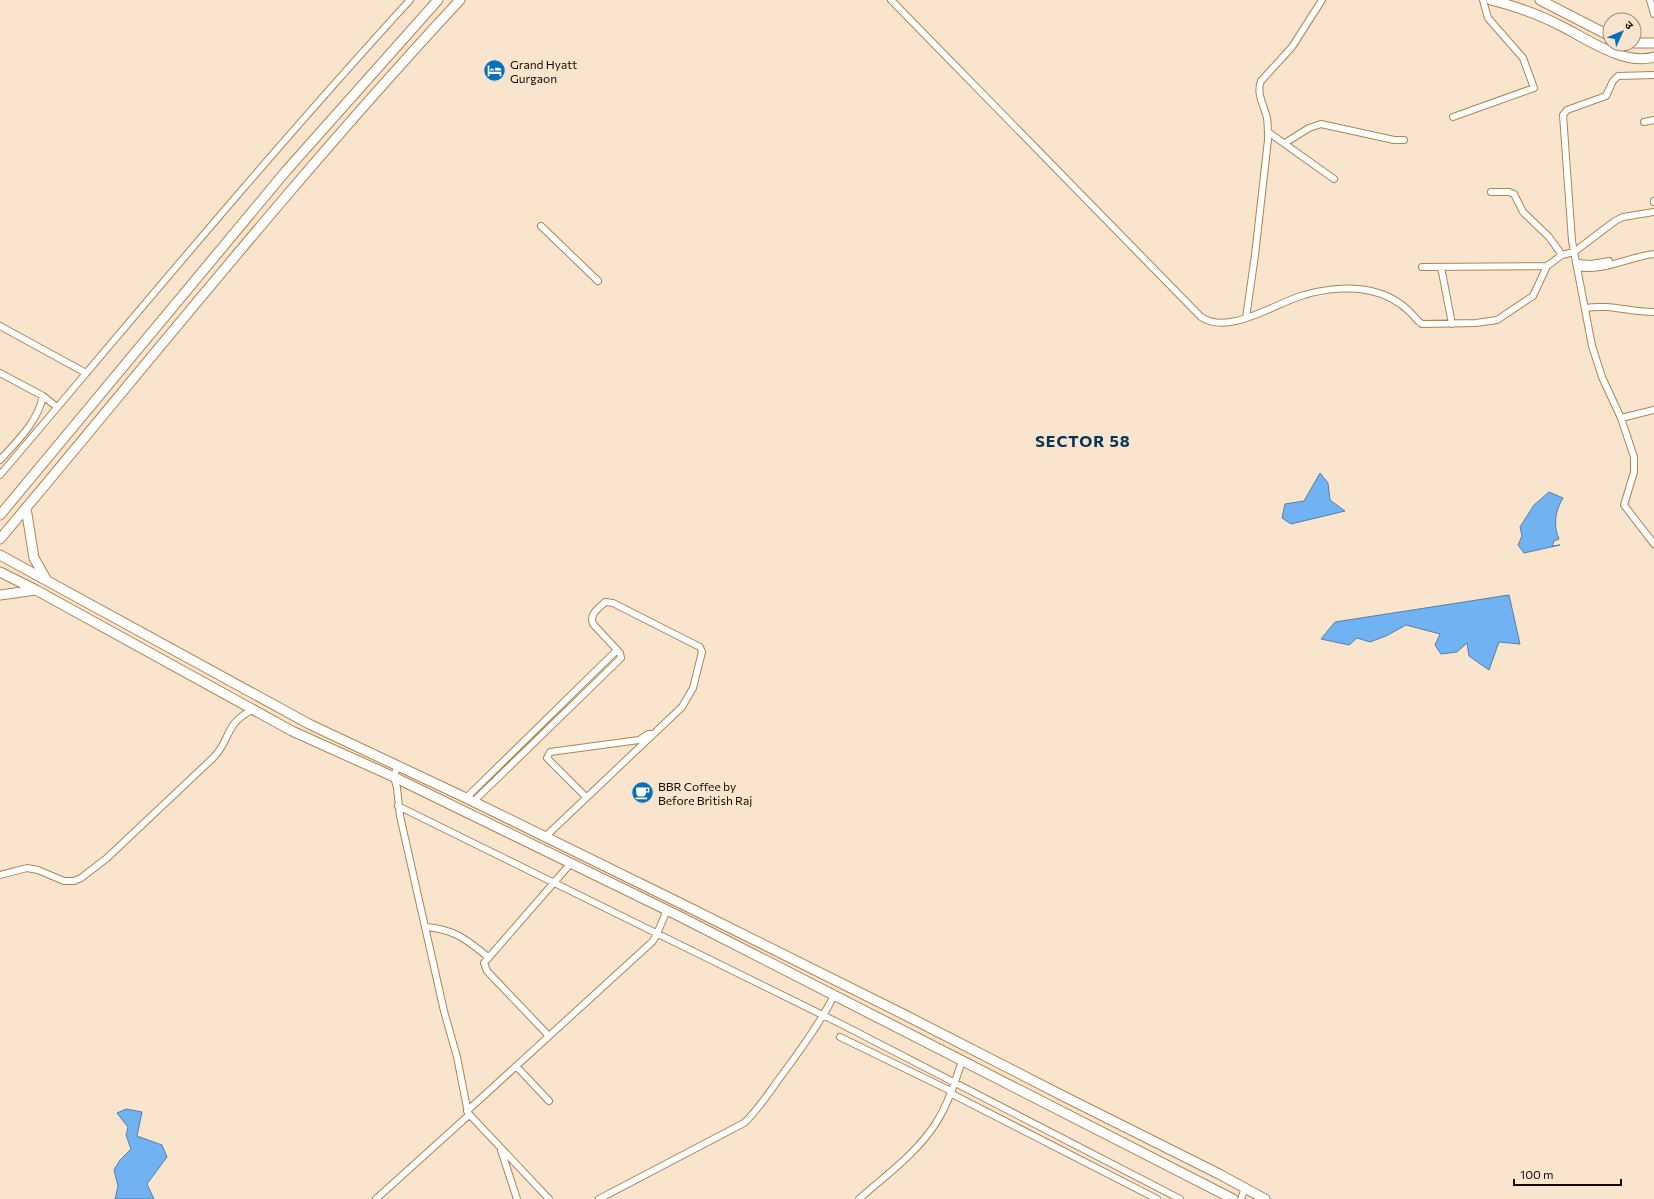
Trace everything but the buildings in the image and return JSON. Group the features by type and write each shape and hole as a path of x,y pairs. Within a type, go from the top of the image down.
{"street":[{"path":"0,475 206,231 348,67 410,0"},
{"path":"0,515 286,171 438,0"},
{"path":"0,539 299,180 383,84 460,0"},
{"path":"891,0 1201,317 1210,322 1218,324 1246,318 1311,293 1355,289 1376,292 1394,300 1422,324 1492,322 1501,318 1533,296 1547,266 1562,255 1574,252 1615,221 1623,217 1654,212"},
{"path":"1246,318 1256,255 1268,132 1267,117 1259,95 1259,87 1261,81 1292,47 1322,0"},
{"path":"1453,116 1534,88 1523,58 1488,18 1483,0"},
{"path":"1491,0 1515,6 1556,23 1606,50 1634,58 1654,57"},
{"path":"1540,0 1602,32"},
{"path":"1650,0 1654,14"},
{"path":"1642,43 1654,43"},
{"path":"1654,75 1618,76 1613,80 1608,94 1604,97 1564,112 1574,252 1592,346 1602,377 1621,418 1632,447 1635,464 1624,505 1654,544"},
{"path":"1644,122 1654,120"},
{"path":"1285,143 1310,128 1320,124 1394,140 1404,140"},
{"path":"1268,132 1334,179"},
{"path":"1491,192 1506,191 1514,194 1523,212 1549,238 1562,255"},
{"path":"541,226 598,281"},
{"path":"1576,265 1588,269 1602,268 1630,258 1654,254"},
{"path":"1576,265 1609,261"},
{"path":"1422,267 1547,266"},
{"path":"1441,267 1452,324"},
{"path":"1585,308 1605,305 1631,311 1654,312"},
{"path":"0,326 86,373"},
{"path":"1,375 43,396 57,407"},
{"path":"0,460 33,422 40,409 43,396"},
{"path":"1621,418 1654,410"},
{"path":"26,508 34,558 47,580"},
{"path":"0,555 290,715 470,800 903,1014 1265,1199"},
{"path":"0,572 36,590 252,710 309,739 394,778 667,910 962,1061 1130,1144 1234,1199"},
{"path":"0,595 36,590"},
{"path":"470,800 531,746 622,656 593,624 591,619 592,614 608,601 702,649 693,688 682,707 544,837"},
{"path":"470,800 559,707 617,650"},
{"path":"584,682 590,688"},
{"path":"559,707 564,713"},
{"path":"0,875 27,868 38,870 64,881 74,881 81,878 106,858 213,758 222,746 231,726 238,718 252,710"},
{"path":"586,797 547,758 550,752 639,740 648,734 653,734"},
{"path":"526,741 531,746"},
{"path":"397,766 394,778 397,788 398,806 444,1011 457,1057 468,1113 500,1149 549,1199"},
{"path":"398,806 554,881 824,1016 1180,1199"},
{"path":"548,1035 487,971 484,963 571,863"},
{"path":"376,1199 468,1113 548,1035 652,942 667,910"},
{"path":"425,927 442,928 458,934 488,957"},
{"path":"599,1199 744,1123 760,1106 824,1016 834,996"},
{"path":"840,1037 1157,1199"},
{"path":"859,1199 926,1137 936,1122 954,1083 962,1061"},
{"path":"516,1066 549,1101"},
{"path":"500,1149 517,1199"},
{"path":"1241,1199 1245,1188"}],"water":[{"path":"1320,473 1328,483 1330,500 1345,511 1291,524 1282,518 1285,504 1304,501"},
{"path":"1549,492 1563,498 1558,508 1556,518 1556,529 1559,539 1554,541 1552,546 1560,545 1524,553 1518,545 1522,536 1520,527 1534,505"},
{"path":"1509,595 1520,644 1499,642 1489,670 1469,656 1467,643 1457,652 1441,654 1435,645 1440,634 1406,625 1386,636 1370,642 1357,638 1349,645 1321,639 1335,622"},
{"path":"126,1109 142,1112 137,1136 162,1145 167,1157 147,1184 154,1199 115,1199 118,1186 114,1170 120,1160 131,1149 126,1135 128,1127 117,1113"}],"place":[{"name":"Grand Hyatt Gurgaon","path":"495,71"},
{"name":"BBR Coffee by Before British Raj","path":"642,793"}],"district":[{"name":"SECTOR 58","path":"1083,440"}]}
